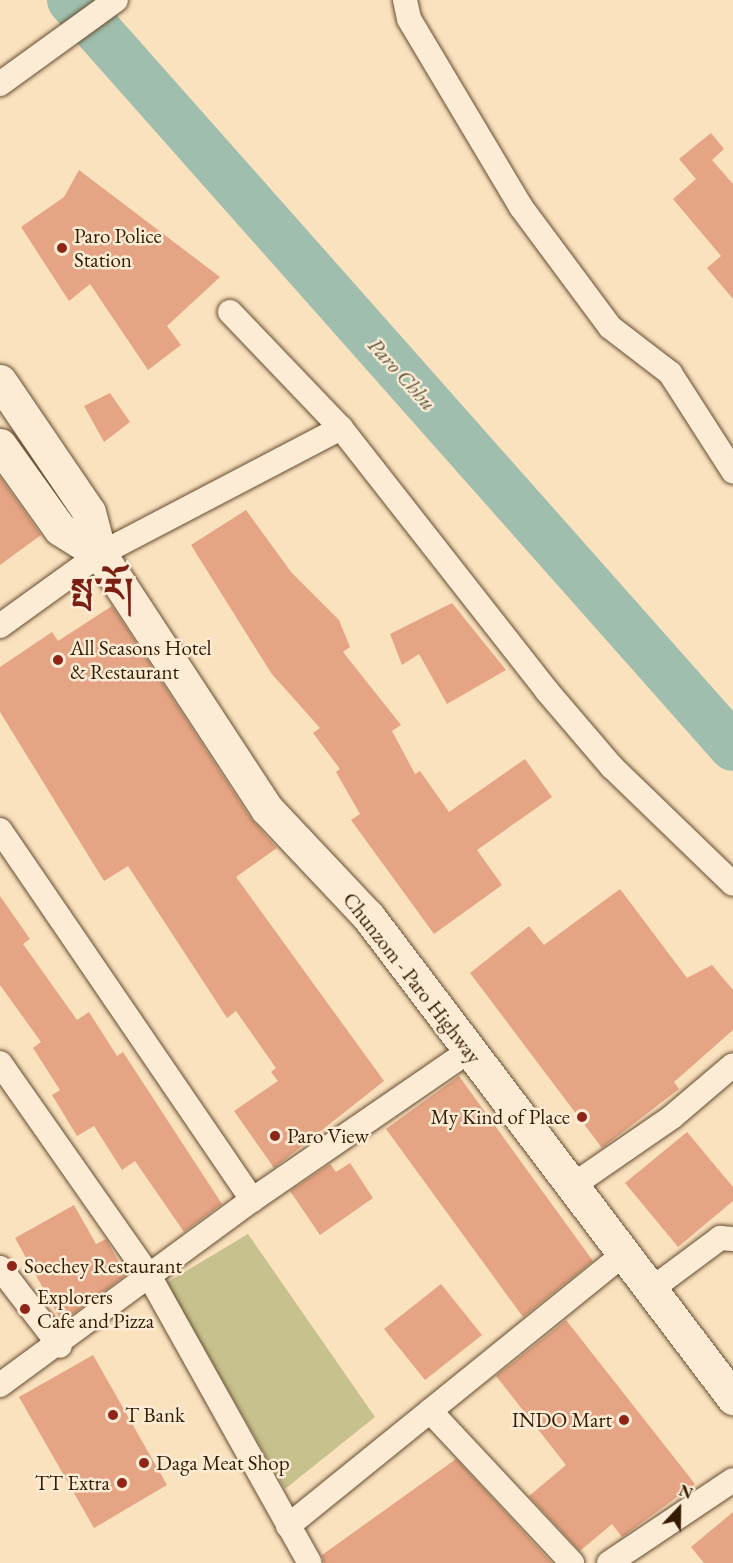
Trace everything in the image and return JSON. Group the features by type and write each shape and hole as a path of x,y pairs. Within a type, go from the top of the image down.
{"street":[{"path":"0,84 116,0"},
{"path":"405,0 414,29 521,207 610,327 670,373 733,471"},
{"path":"230,312 341,428 554,700 612,766 733,884"},
{"name":"Chunzom - Paro Highway","path":"0,381 89,512 100,554 267,809 368,916 572,1186 622,1256 733,1398"},
{"path":"0,626 100,554 341,428"},
{"name":"Chunzom - Paro Highway","path":"0,445 60,529 100,554"},
{"path":"0,830 252,1200"},
{"path":"0,1385 60,1346 252,1200 470,1050"},
{"path":"0,1063 151,1279 310,1563"},
{"path":"572,1186 672,1117 733,1065"},
{"path":"649,1291 720,1238 733,1239"},
{"path":"288,1526 622,1256"},
{"path":"0,1268 60,1346"},
{"path":"430,1411 572,1563"},
{"path":"609,1563 733,1480"}],"shaded area":[{"path":"248,1234 375,1417 285,1489 166,1283"}],"building":[{"path":"711,133 724,149 712,160 733,184 733,299 707,268 721,256 673,199 696,179 679,159"},
{"path":"79,170 220,277 167,326 181,345 148,370 90,284 69,301 21,227 64,197"},
{"path":"110,393 130,422 104,442 84,406"},
{"path":"0,477 41,535 0,565"},
{"path":"246,510 291,572 339,620 350,647 343,652 401,725 392,731 415,774 420,771 449,812 525,759 552,797 477,850 502,885 434,934 351,820 360,814 336,772 340,769 313,733 320,728 271,673 191,545"},
{"path":"452,603 506,670 447,704 419,654 402,665 390,634"},
{"path":"112,606 251,819 277,848 236,877 384,1081 274,1168 234,1111 278,1081 271,1072 276,1068 236,1011 227,1018 128,866 104,881 0,712 0,667 52,632 58,641"},
{"path":"620,889 687,978 712,965 733,990 733,1030 674,1082 679,1089 602,1148 470,973 529,926 544,945"},
{"path":"0,896 30,939 23,944 77,1020 89,1012 117,1056 123,1052 222,1204 184,1232 135,1161 122,1170 94,1126 77,1136 52,1095 60,1090 33,1048 41,1042 0,985"},
{"path":"459,1076 593,1261 523,1317 386,1129"},
{"path":"687,1132 733,1187 733,1201 678,1247 625,1183"},
{"path":"350,1163 373,1198 320,1235 290,1191 330,1164 336,1172"},
{"path":"74,1205 96,1244 106,1239 126,1275 62,1322 15,1238"},
{"path":"441,1284 482,1335 425,1380 384,1329"},
{"path":"566,1320 695,1484 622,1537 612,1524 580,1551 529,1496 566,1465 496,1376"},
{"path":"93,1355 167,1485 94,1528 19,1397"},
{"path":"456,1459 552,1563 324,1563 322,1555"},
{"path":"733,1512 733,1563 704,1563 691,1547"}],"waterway":[{"name":"Paro Chhu","path":"71,0 733,747"}],"place":[{"name":"Paro Police Station","path":"62,248"},
{"name":"All Seasons Hotel & Restaurant","path":"58,660"},
{"name":"My Kind of Place","path":"582,1117"},
{"name":"Paro View","path":"275,1136"},
{"name":"Soechey Restaurant","path":"12,1266"},
{"name":"Explorers Cafe and Pizza","path":"25,1309"},
{"name":"T Bank","path":"113,1415"},
{"name":"INDO Mart","path":"624,1420"},
{"name":"Daga Meat Shop","path":"144,1463"},
{"name":"TT Extra","path":"122,1483"}],"district":[{"name":"སྤ་རོ།","path":"102,590"}]}
